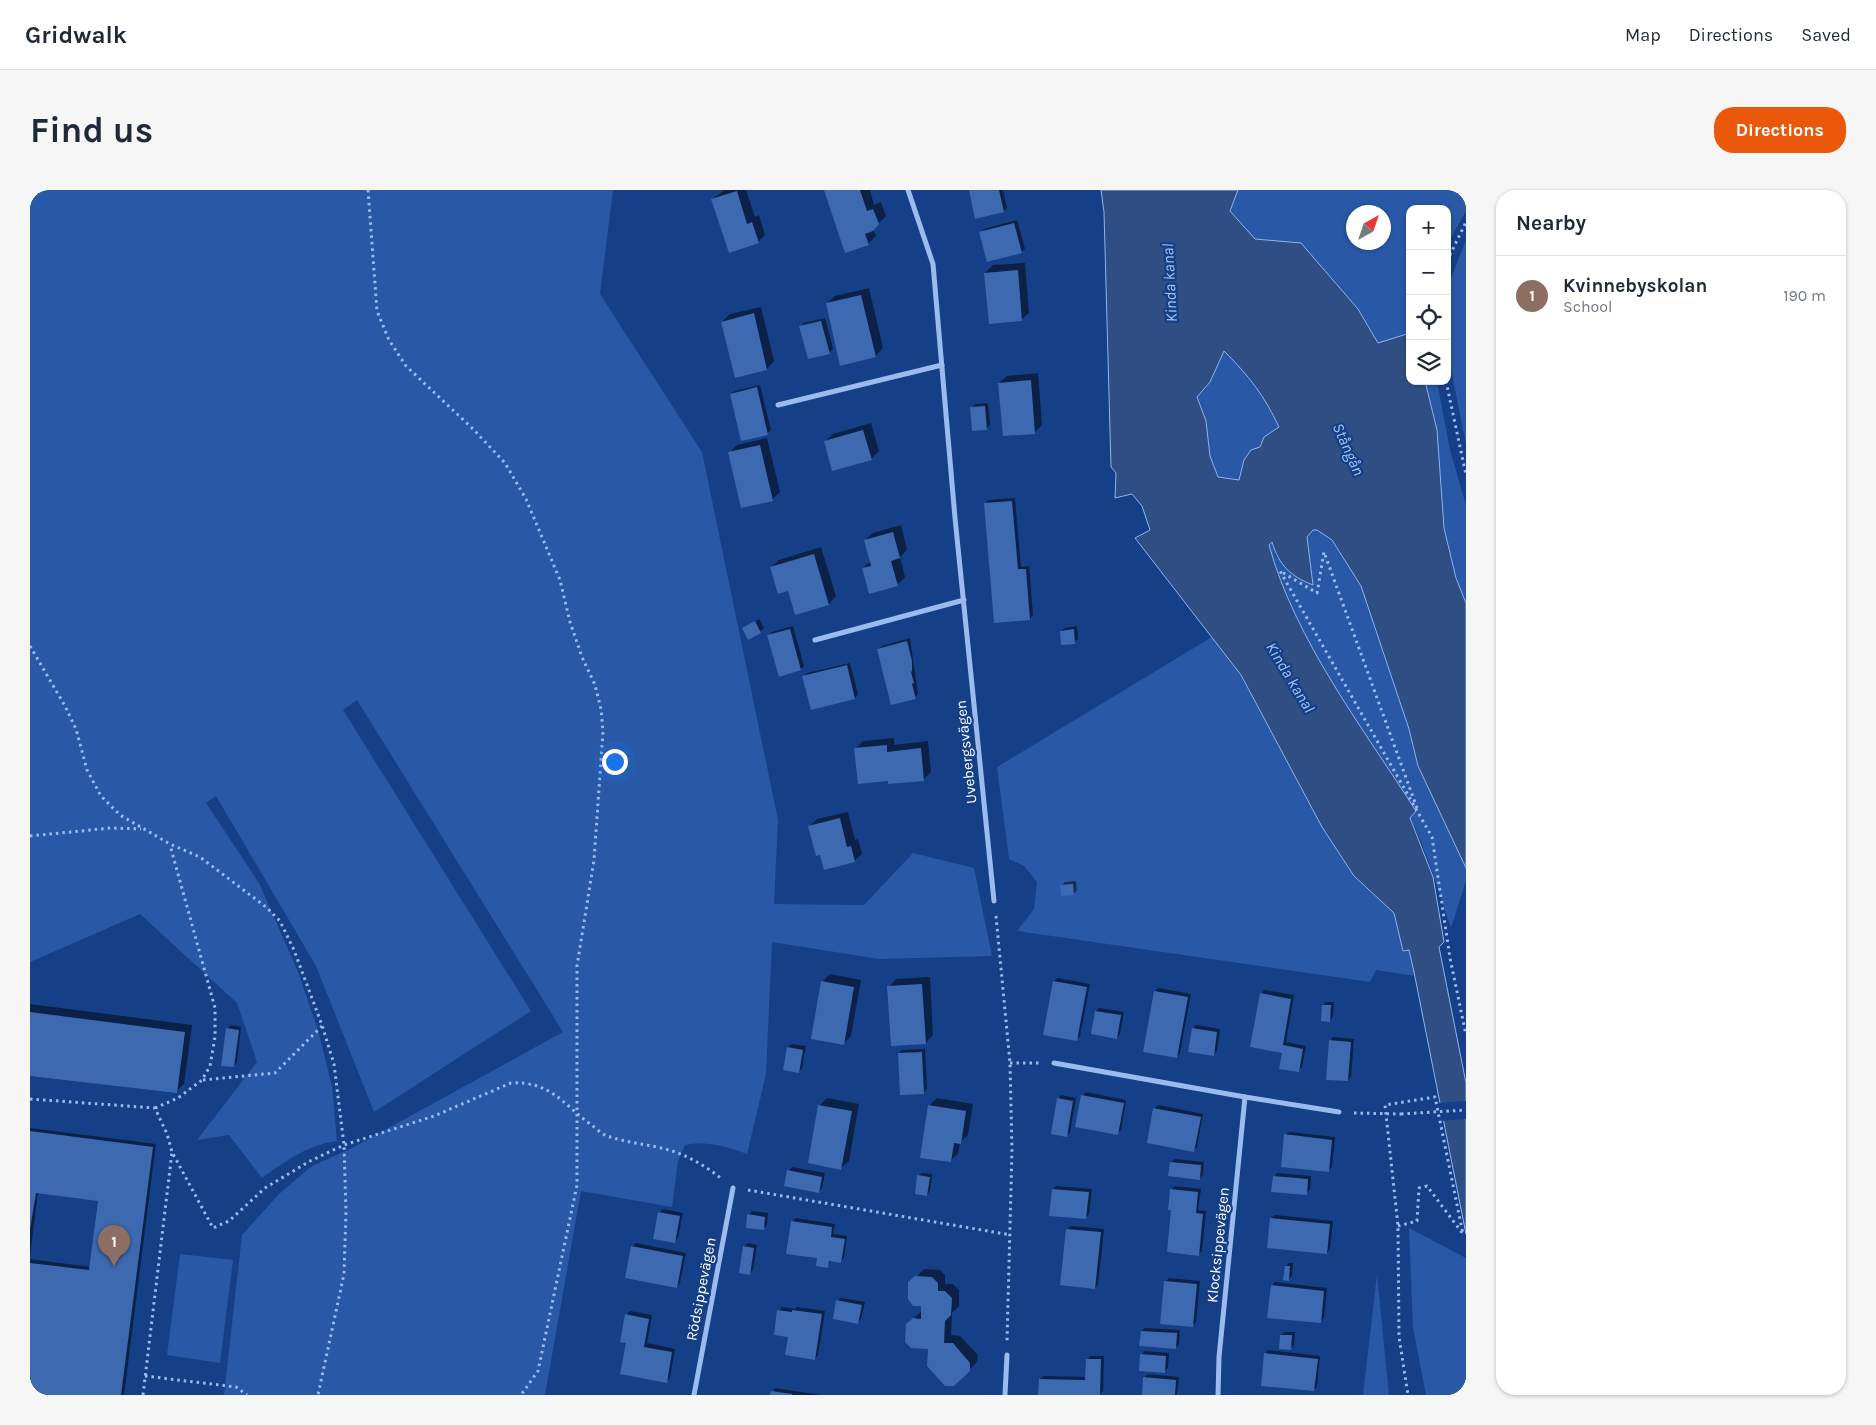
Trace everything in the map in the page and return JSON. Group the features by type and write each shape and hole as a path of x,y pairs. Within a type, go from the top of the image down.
{"street":[{"name":"Uvebergsvägen","path":"908,190 933,264 994,901"},
{"path":"778,405 942,365"},
{"path":"815,640 964,600"},
{"path":"1054,1063 1339,1112"},
{"name":"Klocksippevägen","path":"1218,1395 1219,1357 1245,1097"},
{"name":"Rödsippevägen","path":"694,1395 733,1188"},
{"path":"1005,1395 1007,1354"}],"path":[{"path":"368,190 377,311 389,340 406,366 473,429 505,463 526,499 560,580 570,622 582,657 595,685 601,709 603,732 594,860 577,966 577,1186 538,1371 521,1395"},
{"path":"1451,253 1466,222"},
{"path":"1447,385 1466,475"},
{"path":"1418,808 1324,552 1317,593 1280,571 1418,808 1432,837 1450,958 1466,1035"},
{"path":"30,646 65,706 76,729 87,770 100,796 120,815 141,829 200,857 266,907 280,921 288,935 334,1064 344,1145 344,1274 318,1395"},
{"path":"30,836 111,828 141,829"},
{"path":"30,1099 155,1108 178,1098 202,1080 210,1066 213,1051 215,1008 170,844"},
{"path":"994,901 1010,1063 1012,1150 1007,1354"},
{"path":"202,1080 275,1073 322,1026"},
{"path":"1010,1063 1054,1063"},
{"path":"155,1108 167,1134 172,1152 214,1228 229,1221 265,1188 310,1161 344,1145 434,1116 511,1083 522,1083 541,1087 556,1094 576,1114 604,1135 671,1150 713,1172 733,1188 1011,1235"},
{"path":"1398,1226 1418,1221 1419,1188 1427,1186 1463,1234 1435,1098 1386,1106 1398,1226 1399,1337 1408,1395"},
{"path":"1339,1112 1387,1115 1466,1110"},
{"path":"143,1395 172,1152"},
{"path":"145,1376 236,1387 247,1395"}],"shaded area":[{"path":"30,190 613,190 600,294 702,452 778,820 774,904 864,905 913,853 974,868 992,956 879,959 772,942 766,1074 747,1154 716,1145 685,1145 678,1161 672,1207 581,1191 545,1395 224,1395 242,1235 279,1194 312,1166 352,1148 563,1032 357,700 343,710 531,1011 374,1112 316,966 216,796 206,803 259,883 298,972 318,1030 332,1086 337,1141 306,1150 262,1178 229,1135 197,1140 257,1062 237,1003 140,914 30,962"},
{"path":"1238,190 1466,190 1466,211 1451,238 1451,205 1406,205 1406,334 1378,344 1358,309 1301,243 1255,240 1230,211"},
{"path":"1466,240 1466,445 1451,369 1451,278"},
{"path":"1224,351 1255,386 1268,405 1279,427 1264,437 1260,447 1244,460 1239,480 1218,477 1210,456 1206,421 1197,397 1210,382"},
{"path":"1426,385 1438,385 1450,450 1466,505 1466,603 1456,578 1444,528 1437,430"},
{"path":"1313,530 1317,530 1332,540 1361,586 1409,729 1418,766 1466,868 1466,881 1451,928 1427,858 1410,817 1373,750 1314,651 1281,581 1269,545 1272,541 1276,557 1313,585 1307,537"},
{"path":"1212,637 1241,675 1322,827 1354,876 1394,913 1403,951 1409,950 1415,976 1376,970 1370,982 1017,931 1034,909 1037,882 1024,866 1009,859 997,767"},
{"path":"1409,1228 1466,1258 1466,1395 1426,1395 1413,1328"},
{"path":"180,1254 233,1260 220,1363 167,1355"},
{"path":"1377,1274 1389,1395 1363,1395"}],"water":[{"path":"1101,190 1238,190 1230,211 1255,239 1301,243 1358,309 1378,343 1406,334 1406,385 1426,385 1437,430 1444,528 1456,578 1466,603 1466,868 1418,766 1409,729 1361,586 1332,540 1317,530 1313,530 1307,537 1313,585 1298,578 1286,569 1278,557 1272,542 1269,545 1295,615 1313,649 1332,682 1416,811 1410,818 1433,877 1444,942 1439,947 1466,1083 1466,1234 1414,972 1409,950 1403,951 1394,913 1354,876 1322,827 1241,675 1135,538 1150,530 1142,506 1132,494 1115,498 1116,473 1111,467 1104,212","holes":["1224,351 1262,395 1279,427 1264,437 1260,447 1251,450 1244,460 1239,480 1218,477 1210,456 1206,421 1197,397 1210,382"]}],"pier":[{"path":"1466,1101 1466,1119 1440,1121 1437,1103"}],"building":[{"path":"824,190 860,190 867,211 873,209 879,224 873,231 865,234 869,245 845,253"},
{"path":"969,190 999,190 1004,212 975,219"},
{"path":"737,191 747,224 752,222 759,243 729,253 711,199"},
{"path":"1014,223 1022,253 987,262 979,232"},
{"path":"1018,270 1022,321 989,324 984,273"},
{"path":"861,295 876,357 840,366 826,303"},
{"path":"754,313 767,370 735,378 721,322"},
{"path":"821,321 830,354 808,359 799,326"},
{"path":"1031,380 1035,434 1003,436 998,383"},
{"path":"757,387 768,435 741,441 730,394"},
{"path":"985,406 987,430 972,431 970,407"},
{"path":"863,430 872,460 832,471 824,441"},
{"path":"760,445 773,501 741,508 728,452"},
{"path":"1012,501 1018,569 1026,569 1030,620 994,623 984,503"},
{"path":"893,532 900,558 891,561 898,586 869,594 862,568 871,566 864,540"},
{"path":"814,554 829,605 795,615 788,591 778,594 770,567"},
{"path":"755,621 761,633 748,640 742,628"},
{"path":"790,629 801,670 779,677 767,635"},
{"path":"1074,629 1075,644 1061,645 1060,631"},
{"path":"907,641 912,661 911,672 914,683 912,684 916,699 891,705 877,649"},
{"path":"847,665 855,699 811,710 802,676"},
{"path":"887,745 887,752 921,748 924,781 888,784 888,781 858,784 854,748"},
{"path":"840,818 847,847 851,846 855,862 824,870 820,855 816,856 808,826"},
{"path":"1073,884 1074,895 1061,896 1060,885"},
{"path":"821,981 854,987 844,1045 811,1039"},
{"path":"1053,981 1087,987 1077,1041 1043,1035"},
{"path":"922,984 926,1044 891,1046 887,986"},
{"path":"1154,991 1188,997 1177,1058 1143,1052"},
{"path":"1260,993 1291,999 1283,1045 1303,1049 1299,1072 1279,1069 1282,1053 1250,1047"},
{"path":"1322,1005 1331,1005 1330,1022 1321,1021"},
{"path":"1095,1011 1121,1015 1117,1039 1091,1034"},
{"path":"30,1012 185,1032 177,1093 30,1076"},
{"path":"226,1028 239,1030 234,1067 221,1066"},
{"path":"1192,1028 1217,1032 1214,1056 1188,1052"},
{"path":"1329,1040 1351,1042 1348,1081 1326,1080"},
{"path":"787,1047 803,1050 799,1073 783,1070"},
{"path":"922,1052 924,1094 900,1095 898,1053"},
{"path":"1081,1095 1124,1103 1118,1135 1075,1127"},
{"path":"1057,1098 1073,1101 1067,1137 1051,1134"},
{"path":"818,1105 852,1111 841,1170 808,1163"},
{"path":"928,1105 966,1111 961,1144 954,1143 951,1162 920,1158"},
{"path":"1153,1108 1201,1117 1194,1152 1147,1143"},
{"path":"30,1131 153,1147 121,1395 30,1395 30,1263 89,1270 98,1201 36,1193 30,1229"},
{"path":"1284,1134 1332,1140 1329,1172 1281,1167"},
{"path":"1170,1162 1201,1165 1200,1180 1168,1176"},
{"path":"787,1170 822,1177 819,1193 784,1186"},
{"path":"917,1175 930,1177 927,1196 915,1194"},
{"path":"1273,1176 1308,1179 1307,1195 1271,1192"},
{"path":"1052,1189 1089,1192 1086,1219 1049,1216"},
{"path":"1170,1189 1198,1192 1196,1213 1203,1214 1199,1256 1167,1252 1171,1210 1168,1210"},
{"path":"658,1212 680,1216 675,1243 653,1239"},
{"path":"747,1214 765,1217 764,1230 746,1228"},
{"path":"1270,1218 1330,1224 1327,1254 1267,1248"},
{"path":"791,1221 832,1227 831,1237 845,1239 841,1263 829,1261 828,1268 816,1266 817,1258 786,1254"},
{"path":"1066,1229 1101,1232 1095,1289 1060,1285"},
{"path":"631,1246 683,1256 677,1288 625,1278"},
{"path":"743,1246 754,1248 750,1275 739,1273"},
{"path":"1285,1266 1290,1266 1289,1281 1283,1280"},
{"path":"915,1276 932,1277 938,1283 938,1291 945,1291 952,1298 951,1315 945,1321 944,1343 953,1343 970,1363 970,1371 954,1386 945,1386 927,1366 928,1349 911,1348 905,1342 906,1324 913,1318 921,1319 921,1306 913,1306 908,1299 908,1282"},
{"path":"1164,1281 1197,1284 1193,1327 1160,1324"},
{"path":"1271,1285 1324,1291 1321,1323 1267,1318"},
{"path":"836,1300 862,1305 858,1324 833,1319"},
{"path":"777,1310 822,1314 815,1360 785,1355 788,1337 774,1335"},
{"path":"625,1314 649,1319 644,1347 672,1352 667,1383 620,1374 626,1343 620,1342"},
{"path":"1141,1331 1177,1333 1176,1349 1139,1346"},
{"path":"1280,1335 1292,1335 1291,1350 1279,1349"},
{"path":"1264,1353 1318,1359 1314,1391 1261,1386"},
{"path":"1140,1354 1166,1356 1165,1373 1139,1371"},
{"path":"1086,1359 1101,1359 1100,1395 1038,1395 1039,1379 1085,1380"},
{"path":"1143,1377 1176,1380 1175,1395 1142,1395"},
{"path":"771,1391 792,1394 792,1395 770,1395"}],"place":[{"name":"Kvinnebyskolan","path":"114,1266"}],"water label":[{"name":"Kinda kanal","path":"1169,283"},
{"name":"Stångån","path":"1349,449"},
{"name":"Kinda kanal","path":"1291,677"}]}
